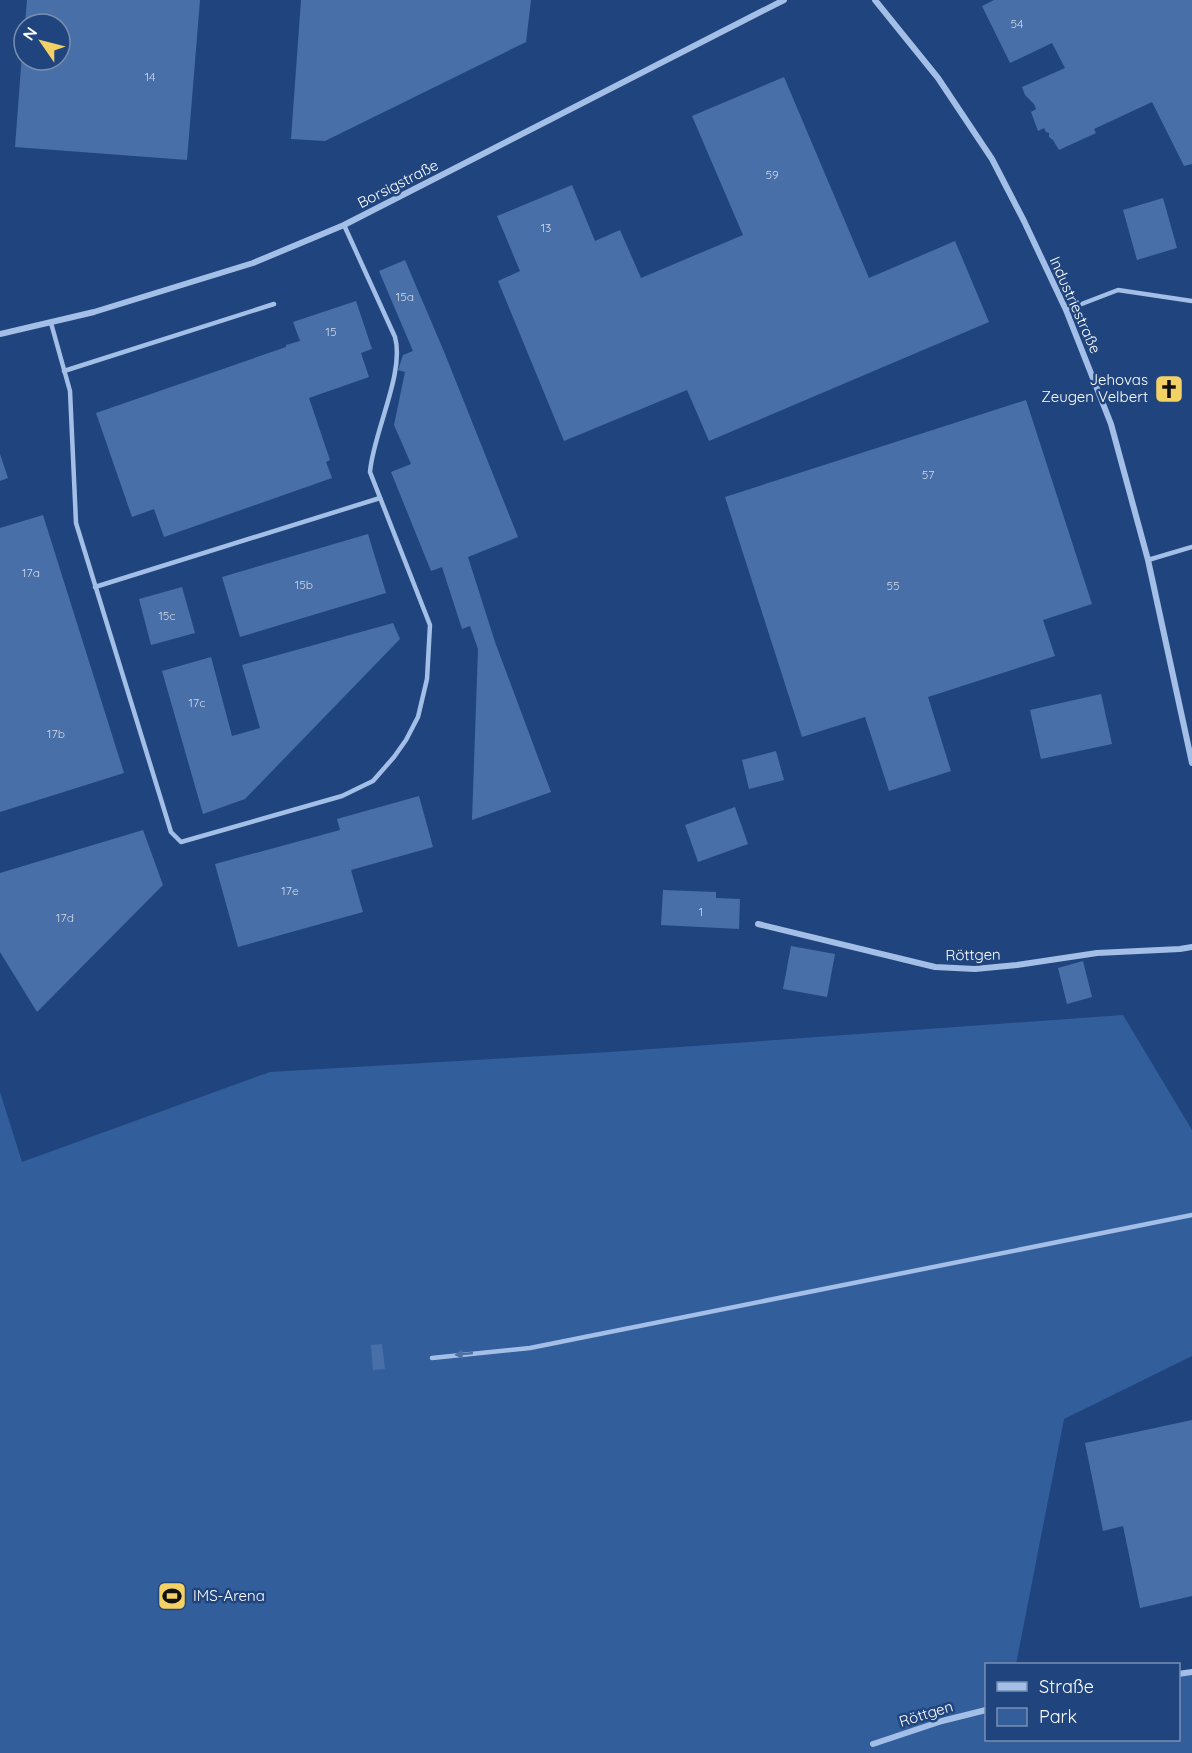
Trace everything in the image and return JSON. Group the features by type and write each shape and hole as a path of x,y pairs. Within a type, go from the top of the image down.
{"street":[{"name":"Borsigstraße","path":"0,334 94,312 253,263 344,225 784,0"},
{"name":"Industriestraße","path":"876,0 938,78 992,159 1066,310 1111,424 1148,560 1192,763"},
{"name":"Röttgen","path":"758,924 935,967 965,969 1017,965 1097,953 1192,947"},
{"name":"Röttgen","path":"873,1744 942,1720 985,1710"}],"lane":[{"path":"51,323 70,391 76,523 171,832 181,842 342,796 373,781 406,740 418,717 427,678 430,625 370,472 371,456 392,386 398,349 395,337 344,225"},
{"path":"1066,310 1118,290 1192,301"},
{"path":"64,371 274,304"},
{"path":"95,587 380,498"},
{"path":"1148,560 1192,547"},
{"path":"432,1358 542,1345 1192,1215"}],"green space":[{"path":"1123,1015 1192,1130 1192,1356 1064,1419 1016,1663 985,1663 985,1741 1180,1741 1180,1674 1192,1674 1192,1753 0,1753 0,1092 22,1162 270,1072 610,1052"}],"building":[{"path":"27,0 200,0 187,160 15,147 21,72 72,72 72,12 26,12"},
{"path":"301,0 531,0 526,42 325,141 291,139"},
{"path":"994,0 1192,0 1192,164 1184,166 1152,102 1094,129 1096,133 1059,150 1044,128 1038,131 1031,112 1036,109 1022,87 1065,68 1052,43 1010,63 982,6"},
{"path":"784,77 869,278 955,241 989,322 709,441 687,390 564,441 498,281 520,271 497,216 572,185 595,241 620,230 641,278 743,235 692,116"},
{"path":"1163,198 1177,248 1137,260 1123,210"},
{"path":"405,260 518,537 468,557 495,642 551,792 472,820 478,649 470,626 462,629 442,567 431,571 391,472 411,464 394,425 405,372 398,370 403,355 413,351 379,271"},
{"path":"356,301 372,349 361,353 369,377 309,398 330,460 326,462 332,478 164,537 154,509 132,517 96,413 300,341 293,322"},
{"path":"1026,400 1092,604 1043,620 1055,656 928,697 951,771 889,791 865,717 802,737 725,497"},
{"path":"0,454 8,478 0,481"},
{"path":"43,515 124,773 0,812 0,528"},
{"path":"368,534 386,593 240,637 222,577"},
{"path":"182,587 195,633 151,645 139,599"},
{"path":"393,623 400,639 245,799 203,814 162,671 211,657 232,736 260,728 242,665"},
{"path":"1101,694 1112,744 1041,759 1030,710"},
{"path":"776,751 784,780 749,789 742,760"},
{"path":"419,796 433,847 351,870 363,912 238,947 215,864 340,830 337,819"},
{"path":"735,807 748,844 698,862 685,825"},
{"path":"143,830 163,885 37,1012 0,952 0,873"},
{"path":"663,890 716,892 716,898 740,899 739,929 661,925"},
{"path":"791,946 835,954 827,997 783,989"},
{"path":"1083,961 1092,997 1067,1004 1058,968"},
{"path":"382,1344 385,1369 373,1370 371,1345"},
{"path":"1192,1420 1192,1596 1140,1608 1123,1526 1103,1531 1085,1443"}],"place":[{"name":"Jehovas Zeugen Velbert","path":"1169,389"},
{"name":"IMS-Arena","path":"172,1596"}]}
